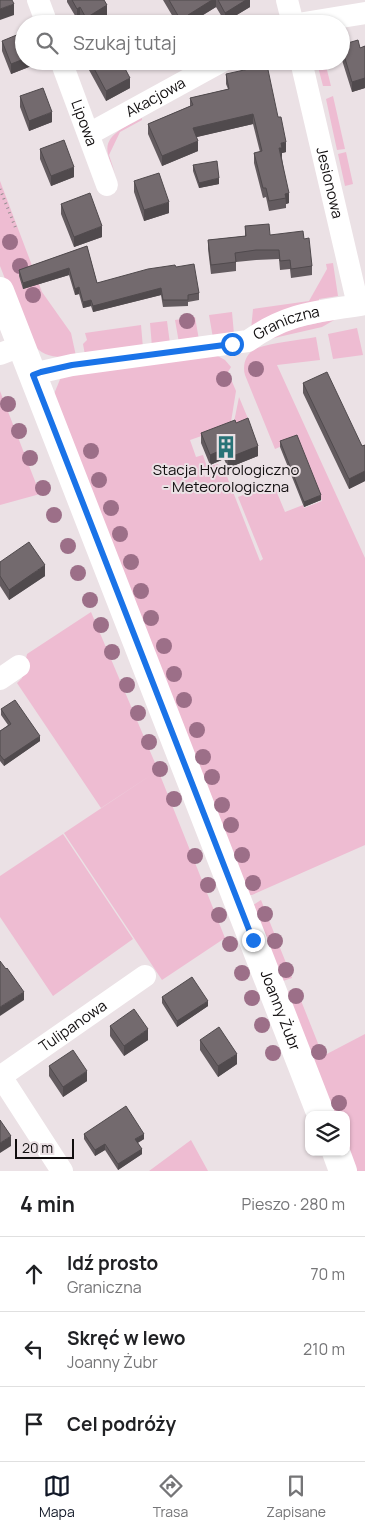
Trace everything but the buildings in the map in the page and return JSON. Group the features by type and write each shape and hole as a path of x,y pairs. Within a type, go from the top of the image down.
{"street":[{"path":"38,0 44,15"},
{"path":"287,0 291,15"},
{"path":"350,15 365,13"},
{"name":"Lipowa","path":"64,70 108,185"},
{"name":"Akacjowa","path":"89,134 206,70"},
{"name":"Jesionowa","path":"303,70 361,305"},
{"name":"Joanny Żubr","path":"0,291 11,350 33,375 320,1111"},
{"name":"Graniczna","path":"33,375 72,365 248,341 290,318 307,312 361,305"},
{"path":"0,679 19,666"},
{"name":"Tulipanowa","path":"62,1171 0,1076 145,976"},
{"path":"338,1156 344,1171"}],"path":[{"path":"0,189 16,229"}],"shaded area":[{"path":"319,70 327,70 331,86 323,86"},
{"path":"333,96 345,149 337,150 326,99"},
{"path":"142,118 142,120 120,132 109,155 115,173 108,154 107,147 109,141 118,132"},
{"path":"346,152 353,184 345,186 338,154"},
{"path":"0,181 42,292 71,333 76,356 51,356 30,342 0,266"},
{"path":"333,263 338,296 319,299 319,305 251,330 253,309 309,301 327,269 326,264"},
{"path":"232,312 234,334 213,338 209,315"},
{"path":"195,317 199,340 179,343 175,320"},
{"path":"336,319 322,327 261,341 271,333"},
{"path":"167,321 170,344 152,347 150,323"},
{"path":"141,325 143,348 85,355 83,344 87,340 85,333"},
{"path":"357,328 363,355 333,359 328,334"},
{"path":"316,337 320,360 277,365 365,558 365,845 249,895 54,394 61,377 216,355 225,360 231,367 228,372 236,391 230,428 190,440 196,457 203,455 207,467 202,469 205,477 213,474 210,466 218,464 221,472 226,474 260,561 263,559 238,497 273,483 285,512 303,505 304,508 322,501 298,439 275,449 245,375 245,363 250,352 257,348"},
{"path":"0,391 40,494 0,505"},
{"path":"239,397 249,421 233,427"},
{"path":"91,612 158,770 225,938 162,980 64,833 154,773 101,808 17,683 22,678 27,654"},
{"path":"63,834 133,939 53,996 0,917 0,876"},
{"path":"261,900 292,978 283,981 253,905"},
{"path":"296,988 323,1056 365,1034 365,1171 354,1171 348,1156 350,1156 350,1111 331,1111 287,992"},
{"path":"191,1140 208,1171 149,1171"}],"place":[{"name":"Stacja Hydrologiczno - Meteorologiczna","path":"226,447"}],"route":[{"path":"232,344 72,365 33,375 253,940"}]}
